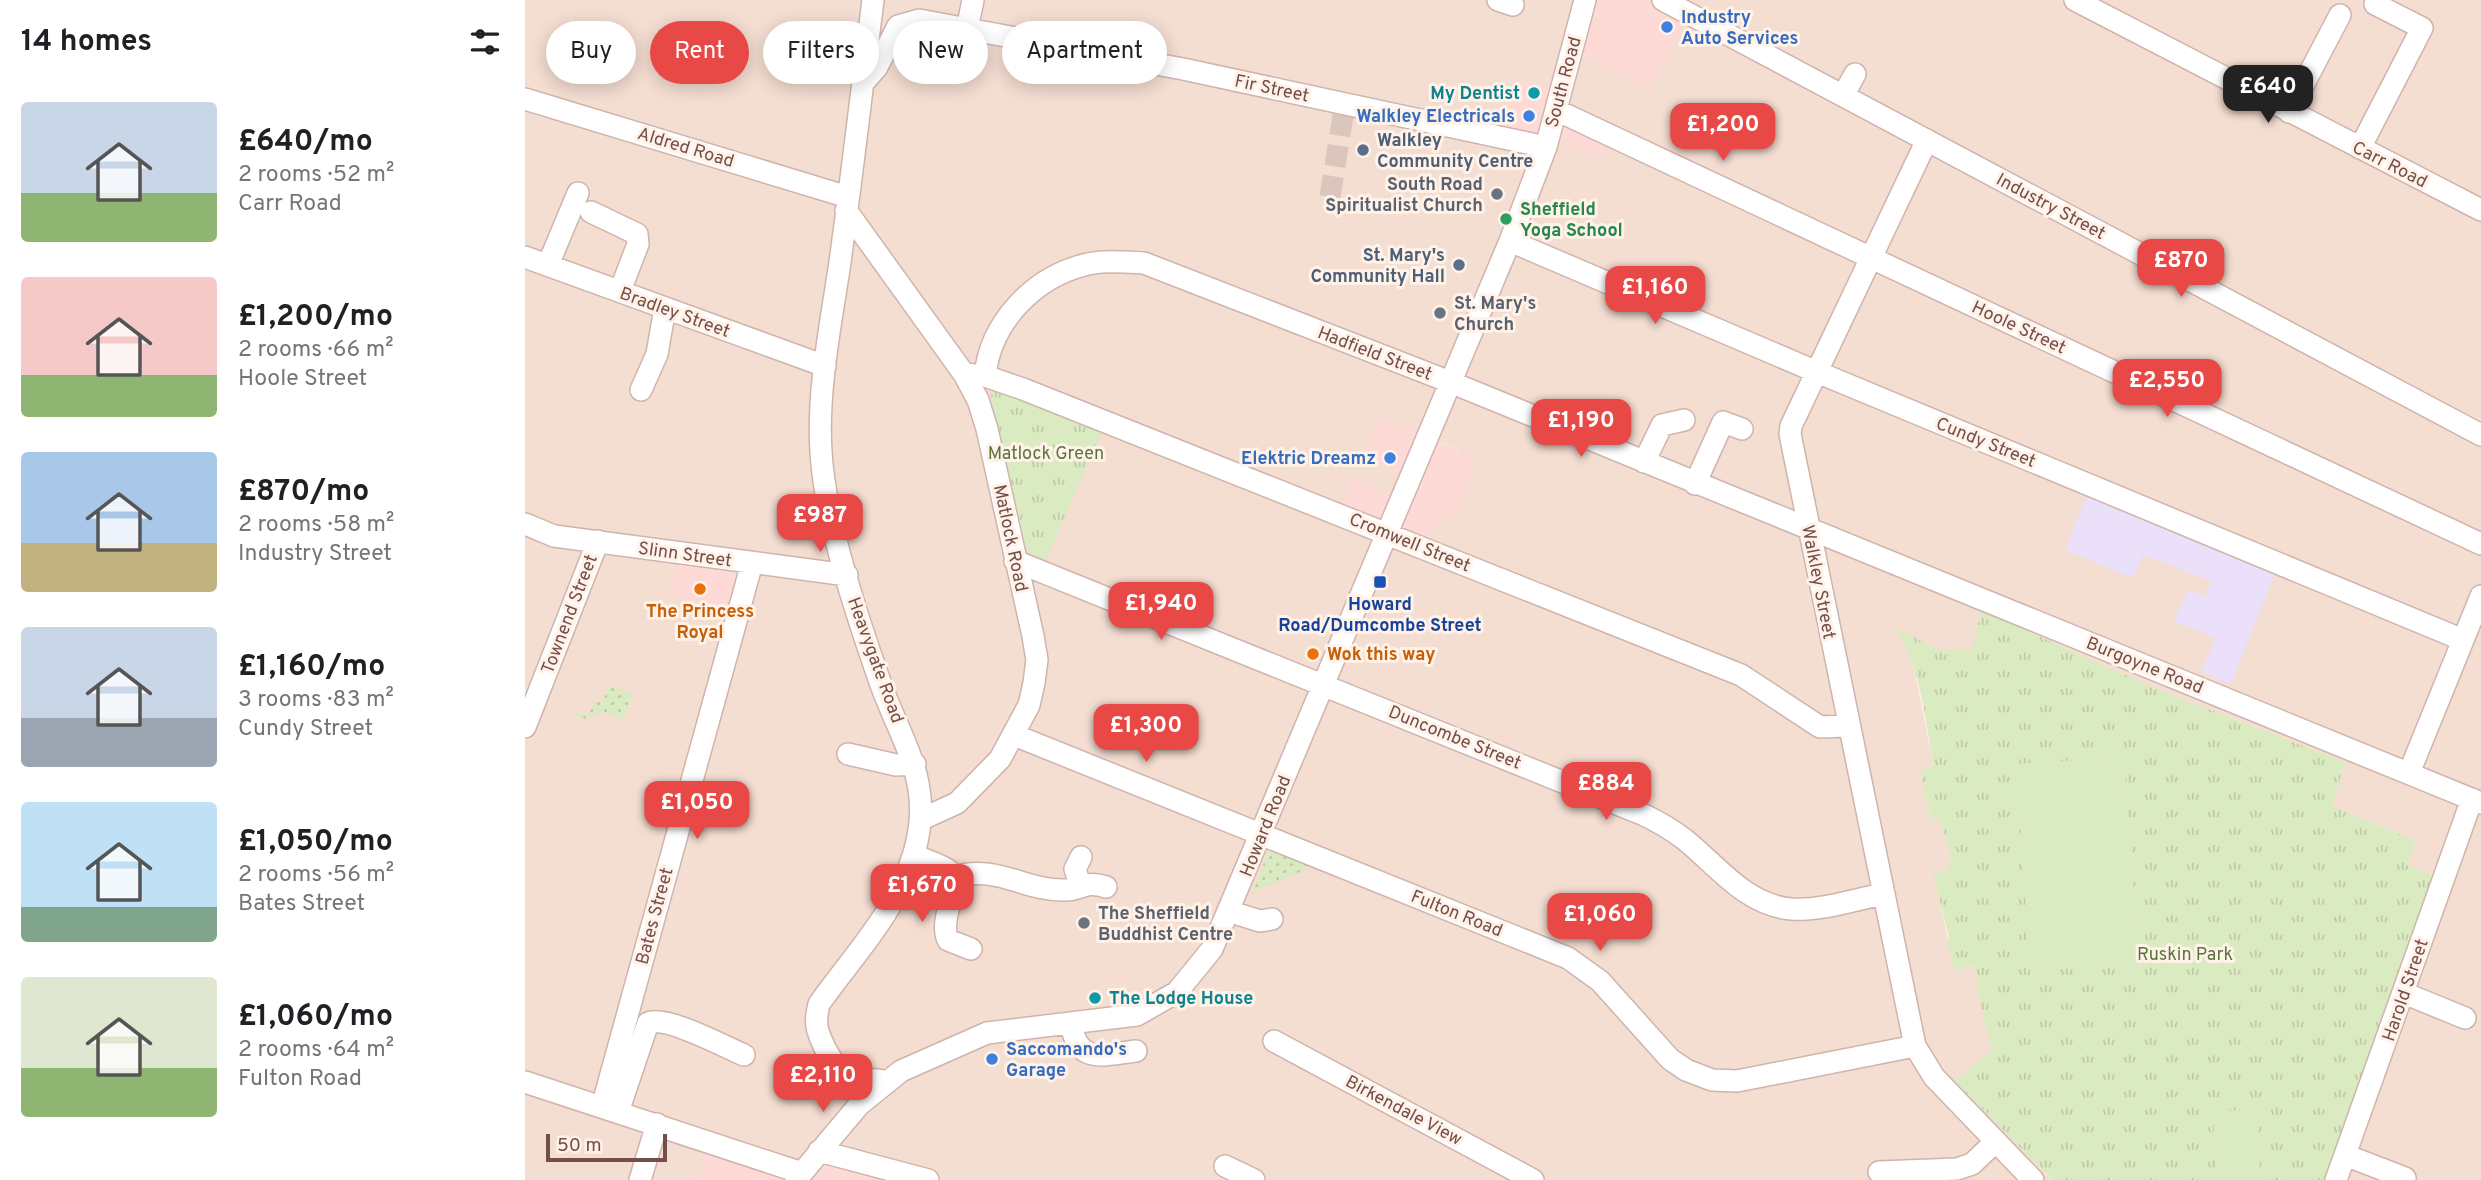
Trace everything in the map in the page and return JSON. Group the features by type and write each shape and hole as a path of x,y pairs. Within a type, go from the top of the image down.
{"street":[{"name":"Heavygate Road","path":"870,21 873,0"},
{"path":"969,21 973,0"},
{"name":"South Road","path":"1510,241 1546,147 1585,0"},
{"name":"Industry Street","path":"1663,0 2481,435"},
{"name":"Carr Road","path":"2075,0 2481,211"},
{"path":"2360,148 2423,28 2375,4"},
{"path":"2289,112 2340,15"},
{"name":"Fir Street","path":"988,33 1183,69 1546,147"},
{"name":"Fir Street","path":"879,63 893,36"},
{"path":"1844,94 1855,74"},
{"name":"Heavygate Road","path":"863,84 825,366 822,462 825,486 847,576 881,684 915,764 921,786 922,819 914,855 879,924 819,1004 817,1030 832,1059 846,1076 857,1081 878,1078 884,1082"},
{"name":"Aldred Road","path":"525,99 847,204"},
{"name":"Hoole Street","path":"1556,110 1840,230 1871,257 2481,544"},
{"name":"Walkley Street","path":"1927,140 1791,426 1790,434 1847,726 1915,1046 1934,1077 2033,1180"},
{"path":"548,265 578,193"},
{"name":"Matlock Road","path":"847,204 964,374 978,400 987,429 1037,660 1029,705 1014,735 983,779 957,803 922,819"},
{"path":"591,212 636,234 638,244 620,292"},
{"name":"Cundy Street","path":"1510,241 1615,292 1817,372 2463,640"},
{"name":"Howard Road","path":"799,1177 859,1105 884,1082 923,1059 987,1033 1034,1025 1071,1024 1137,1015 1167,998 1193,975 1212,949 1231,912 1323,683 1510,241"},
{"name":"Bradley Street","path":"525,257 825,366"},
{"name":"Hadfield Street","path":"985,376 987,356 996,332 1029,294 1056,275 1085,265 1115,261 1144,263 1450,382 1808,529"},
{"path":"641,390 657,354 665,308"},
{"name":"Cromwell Street","path":"964,374 985,376 1741,675 1820,727 1847,726"},
{"path":"1644,462 1662,425 1684,420"},
{"path":"1695,484 1723,422 1742,429"},
{"name":"Slinn Street","path":"525,524 554,536 847,576"},
{"name":"Burgoyne Road","path":"1808,529 2477,801"},
{"name":"Townend Street","path":"525,727 598,541"},
{"name":"Duncombe Street","path":"1015,561 1323,683 1642,814 1683,838 1736,886 1769,903 1791,909 1882,894"},
{"name":"Bates Street","path":"610,1110 752,563"},
{"path":"2409,774 2481,596"},
{"name":"Fulton Road","path":"1014,735 1262,832 1568,958 1601,981 1670,1059 1686,1070 1712,1080 1737,1081 1915,1046"},
{"path":"848,754 896,765 915,764"},
{"name":"Harold Street","path":"2336,1180 2477,801"},
{"path":"914,855 948,870 953,889 943,929 948,940 971,948"},
{"path":"1080,885 1075,869 1081,857"},
{"path":"952,877 985,872 1065,891 1093,882 1106,887"},
{"path":"1231,912 1261,921 1272,919"},
{"path":"2404,993 2465,1018"},
{"path":"610,1110 648,1023 654,1021 671,1025 744,1055"},
{"path":"1071,1024 1074,1042 1080,1050 1100,1054 1136,1051"},
{"name":"Birkendale View","path":"1274,1041 1533,1180"},
{"path":"525,1082 657,1124 799,1177"},
{"path":"640,1180 657,1124"},
{"path":"1879,1172 1906,1175 1957,1169 1972,1164 1995,1142"},
{"path":"819,1151 927,1180"},
{"path":"2345,1155 2405,1178"},
{"path":"1225,1166 1254,1180"}],"shaded area":[{"path":"525,0 1574,0 1563,47 1650,88 1685,24 1646,0 2481,0 2481,1180 2327,1180 2434,875 2407,865 2416,841 2332,806 2345,762 2154,688 1982,611 1974,649 1937,649 1896,629 1911,655 1934,768 1920,771 1931,819 1940,817 1951,858 1948,870 1934,873 1954,970 1975,966 1980,981 1976,983 1992,1050 2044,1173 2052,1180 866,1180 869,1177 791,1176 709,1148 699,1180 525,1180","holes":["1512,80 1548,88 1565,111 1554,137","1383,417 1461,451 1452,519 1439,514"]},
{"path":"1574,0 1646,0 1685,24 1650,88 1563,47"},
{"path":"1512,79 1548,88 1565,111 1612,132 1599,159 1554,137 1506,129"},
{"path":"1382,416 1477,459 1452,519 1439,515 1428,545 1399,529 1417,482 1364,459"},
{"path":"1354,479 1397,500 1386,525 1343,508"},
{"path":"2087,495 2276,571 2231,684 2201,672 2215,638 2173,621 2189,590 2205,596 2211,581 2143,555 2133,578 2065,550"},
{"path":"679,561 733,571 738,577 729,610 667,595"},
{"path":"709,1147 790,1176 812,1151 870,1177 866,1180 699,1180"}],"green space":[{"name":"Matlock Green","path":"997,390 1102,432 1045,561 1030,554 1026,548 991,397 992,391"},
{"name":"Ruskin Park","path":"1981,610 2154,688 2345,762 2332,806 2416,841 2407,865 2434,875 2327,1180 2052,1180 1955,1081 1992,1050 1975,982 1979,981 1975,966 1954,970 1933,873 1948,870 1951,858 1940,818 1931,819 1920,771 1934,767 1917,677 1894,627 1937,649 1973,649"},
{"path":"609,686 633,694 623,720 603,712 586,719 574,715 575,711 588,715 592,713 590,711 594,701 602,703"},
{"path":"2124,757 2139,964 2030,971 2016,764"},
{"path":"1269,849 1312,867 1253,892"},
{"path":"2257,1110 2260,1180 2216,1180 2213,1111"}],"tunnel":[{"path":"1330,197 1345,103"}],"place":[{"name":"Industry Auto Services","path":"1667,27"},
{"name":"My Dentist","path":"1534,93"},
{"name":"Walkley Electricals","path":"1529,116"},
{"name":"Walkley Community Centre","path":"1363,150"},
{"name":"South Road Spiritualist Church","path":"1497,194"},
{"name":"Sheffield Yoga School","path":"1506,219"},
{"name":"St. Mary's Community Hall","path":"1459,265"},
{"name":"St. Mary's Church","path":"1440,313"},
{"name":"Elektric Dreamz","path":"1390,458"},
{"name":"Howard Road/Dumcombe Street","path":"1380,582"},
{"name":"The Princess Royal","path":"700,589"},
{"name":"Wok this way","path":"1313,654"},
{"name":"The Sheffield Buddhist Centre","path":"1084,923"},
{"name":"The Lodge House","path":"1095,998"},
{"name":"Saccomando's Garage","path":"992,1059"}]}
